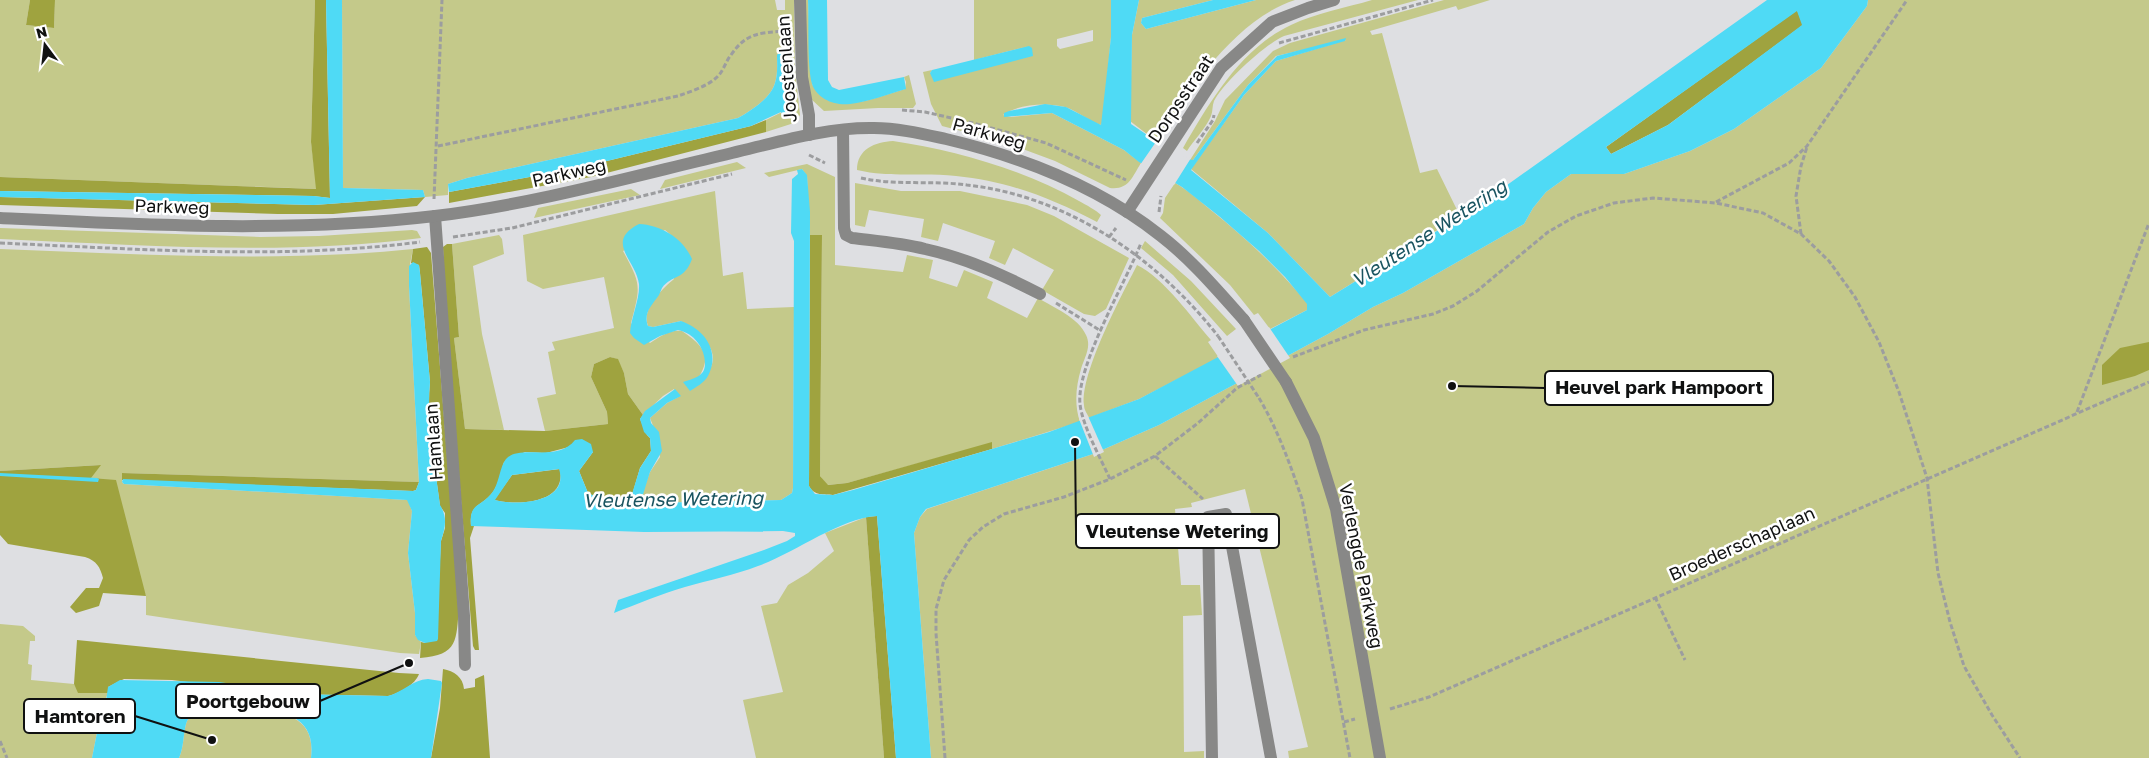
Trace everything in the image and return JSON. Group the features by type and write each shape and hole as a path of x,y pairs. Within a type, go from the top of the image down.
{"street":[{"name":"Joostenlaan","path":"800,0 802,77 809,115 810,135"},
{"name":"Dorpsstraat","path":"1127,212 1221,68 1272,22 1287,15 1334,0"},
{"name":"Parkweg","path":"0,218 281,227 435,216 519,202 810,135 875,128 922,134 974,146 1050,172 1127,212"},
{"path":"843,130 844,228 846,235 852,238 917,247 953,257 999,274 1040,294"},
{"name":"Verlengde Parkweg","path":"1127,212 1164,239 1205,276 1244,320 1286,382 1314,438 1336,509 1380,758"},
{"name":"Hamlaan","path":"435,216 464,616 465,666"},
{"path":"1212,758 1208,517 1226,514 1271,758"}],"path":[{"path":"435,216 442,0"},
{"path":"1275,44 1433,0"},
{"path":"1716,203 1789,163 1807,146 1907,0"},
{"path":"438,146 678,96 703,87 719,75 730,55 743,40 757,33 800,29"},
{"path":"1196,144 1213,120 1216,110"},
{"path":"1801,234 1796,196 1801,166 1807,146"},
{"path":"844,172 881,182 961,184 1011,194 1056,209 1110,237 1137,255 1180,292 1218,336 1259,398 1276,429 1302,499 1350,758"},
{"path":"1285,362 1364,330 1433,314 1453,306 1478,291 1548,232 1576,216 1614,203 1653,198 1716,203 1763,213 1801,234 1829,261 1859,304 1879,342 1899,392 1927,478 1938,573 1950,622 1964,666 1992,715 2020,758"},
{"path":"2077,412 2149,223"},
{"path":"1110,479 1082,412 1080,400 1084,376 1101,330 1137,255"},
{"path":"1040,294 1101,330"},
{"path":"946,758 936,633 936,609 944,580 969,540 983,527 1004,514 1064,497 1110,479 1155,456 1198,423 1237,388 1269,370"},
{"name":"Broederschaplaan","path":"1344,722 1429,697 2149,382"},
{"path":"1155,456 1203,499 1216,516"},
{"path":"1656,597 1685,660"},
{"path":"0,741 7,758"}],"green space":[{"path":"0,0 30,0 26,25 54,28 55,0 315,0 311,142 317,189 0,177"},
{"path":"342,0 775,0 777,10 785,10 785,0 794,0 795,70 800,115 794,123 766,132 766,120 782,112 788,114 777,55 777,76 773,89 760,104 738,118 467,178 448,184 448,195 425,197 423,190 343,188"},
{"path":"804,0 808,0 812,84 820,95 830,101 855,103 905,89 906,82 904,77 909,75 916,104 913,108 824,111 810,98 808,90"},
{"path":"974,0 1111,0 1111,37 1103,121 1101,125 1058,105 1024,106 1003,115 1011,117 1052,113 1124,150 1141,163 1129,182 1122,187 1110,188 1055,161 1004,142 942,126 931,104 923,72 932,70 930,73 1029,46 974,60","holes":["1093,30 1093,41 1060,49 1057,46 1057,39"]},
{"path":"1139,0 1213,0 1142,18 1141,23 1146,29 1256,0 1295,0 1273,10 1252,23 1233,40 1199,79 1156,141 1130,121 1132,35"},
{"path":"1372,0 1418,0 1284,36 1266,47 1226,84 1214,101 1212,114 1206,125 1187,151 1183,148 1228,78 1256,48 1273,35 1291,25 1320,14"},
{"path":"1444,0 1490,0 1458,10 1456,6 1370,31 1372,35 1382,33 1420,173 1437,169 1460,216 1330,297 1268,233 1191,169 1244,95 1276,61 1346,40 1276,56 1248,85 1193,160 1190,160 1215,121 1225,100 1273,51 1290,43"},
{"path":"1868,0 2149,0 2149,758 1289,758 1288,751 1308,747 1245,489 1191,503 1192,507 1175,509 1181,585 1200,585 1202,615 1183,616 1184,752 1204,751 1204,758 931,758 914,533 920,517 927,509 1093,454 1159,425 1328,334 1373,307 1403,293 1524,224 1533,208 1546,192 1571,174 1624,174 1690,151 1734,129 1821,68 1867,6"},
{"path":"893,141 964,156 1013,171 1058,190 1101,215 1097,222 1046,198 1011,186 975,178 944,175 882,174 857,170 860,157 868,148 880,143"},
{"path":"737,162 746,168 660,189 665,180"},
{"path":"807,164 835,177 835,265 903,272 907,255 933,260 929,278 957,287 964,270 993,282 987,298 1027,318 1038,298 1078,323 1088,339 1087,352 1079,375 1077,388 1076,402 1080,422 992,449 992,443 847,483 827,485 820,476 822,236 810,235 807,176 802,169 769,177 764,173"},
{"path":"855,183 901,191 960,191 1027,205 1054,216 1129,258 1106,309 1095,316 1084,314 1042,290 1054,270 1013,248 1005,265 989,258 995,241 943,223 938,241 921,237 924,219 869,210 865,227 855,225"},
{"path":"1175,183 1238,232 1262,255 1308,304 1307,310 1270,329 1258,313 1254,315 1230,285 1160,218 1163,213 1165,198"},
{"path":"631,189 640,195 534,218 538,208"},
{"path":"715,191 723,276 743,272 747,309 794,307 792,493 781,500 647,503 641,501 640,499 650,472 660,457 650,418 667,403 680,396 674,389 663,396 643,415 628,394 624,373 617,359 610,357 594,364 591,377 607,412 608,424 545,431 537,398 556,394 548,352 555,350 552,342 614,328 604,277 543,289 527,281 523,235","holes":["665,230 671,235 674,279 650,306 647,320 648,326 653,327 681,321 705,340 709,346 713,359 711,367 690,391 702,372 704,365 705,358 699,345 682,331 673,331 650,343 631,323 638,293 636,279 623,251"]},
{"path":"0,228 260,237 319,236 412,230 417,231 421,238 316,247 211,248 0,239"},
{"path":"499,235 502,239 504,254 473,266 482,334 504,430 465,429 454,338 459,337 452,244"},
{"path":"1145,241 1191,281 1236,329 1227,336 1173,275 1141,248"},
{"path":"0,249 155,255 310,256 413,249 409,286 419,482 122,473 122,482 124,484 408,500 412,511 408,553 415,613 415,635 421,642 419,654 400,653 146,615 146,596 90,478 100,465 0,471"},
{"path":"1137,265 1157,279 1177,299 1211,340 1208,342 1219,358 1139,399 1089,418 1084,405 1088,374 1103,334"},
{"path":"866,517 884,758 756,758 743,700 783,692 761,606 777,603 788,585 808,573 834,551 825,533"},
{"path":"0,624 23,626 35,636 35,641 30,641 28,664 32,665 31,680 74,684 79,693 108,693 102,707 92,758 0,758"},
{"path":"245,705 252,706 254,709 287,715 304,726 309,734 311,758 179,758 186,724 195,713 211,709 242,710"}],"shaded area":[{"path":"30,0 55,0 54,28 26,25"},
{"path":"315,0 326,0 330,198 313,196 0,191 0,177 316,189 311,142"},
{"path":"1797,10 1803,25 1668,125 1611,154 1606,147"},
{"path":"766,120 766,132 591,177 449,203 449,192 578,168 751,126"},
{"path":"0,197 314,205 425,197 417,206 333,214 278,214 0,205"},
{"path":"810,235 822,235 820,476 828,485 847,483 992,442 992,449 833,495 820,494 811,489 809,486"},
{"path":"447,244 452,244 459,337 454,338 465,429 545,431 608,424 607,412 591,377 594,364 610,357 618,359 624,373 628,394 643,415 640,419 650,438 651,451 640,468 632,495 623,502 605,501 588,493 579,471 593,452 569,447 546,453 525,452 504,462 495,489 489,497 474,509 471,519 471,526 474,526 470,538 479,650 475,650 473,646 446,316 443,247"},
{"path":"427,247 431,253 459,607 456,637 453,644 442,653 420,658 421,642 425,643 439,579 441,541 445,528 445,513 440,506 432,444 429,413 430,382 419,265 411,263 413,249"},
{"path":"2149,342 2149,370 2102,385 2102,365 2120,348"},
{"path":"101,465 91,478 116,480 146,596 103,593 99,606 76,613 70,607 86,588 99,588 103,578 99,568 92,560 85,557 8,544 0,535 0,471"},
{"path":"560,469 560,481 556,489 548,496 538,500 515,503 494,500 512,475"},
{"path":"122,473 419,482 416,490 413,491 122,480"},
{"path":"877,516 896,758 884,758 866,517"},
{"path":"77,640 419,674 414,682 406,688 388,696 291,694 256,688 254,690 172,680 124,679 108,687 108,693 78,693 74,684"},
{"path":"443,669 457,675 462,681 464,689 475,687 475,679 484,675 490,758 431,758 440,708"}],"water":[{"path":"326,0 342,0 343,188 423,190 425,197 314,205 0,197 0,191 314,196 330,198"},
{"path":"808,0 827,0 828,80 832,87 839,90 904,77 906,89 864,102 850,104 833,103 818,94 814,89 810,76"},
{"path":"1111,0 1139,0 1132,35 1131,124 1181,158 1193,160 1248,85 1277,56 1346,38 1345,41 1276,61 1244,95 1191,170 1268,233 1330,297 1479,205 1767,0 1868,0 1867,6 1821,68 1734,129 1690,151 1624,174 1571,174 1546,192 1533,208 1524,224 1403,293 1373,307 1328,334 1159,425 1093,454 926,509 920,517 914,533 931,758 896,758 877,516 847,523 758,566 676,590 614,613 618,600 764,550 787,541 795,536 795,533 783,531 644,532 471,526 473,509 494,490 504,461 507,458 513,454 559,451 568,447 575,440 582,439 591,444 593,452 579,471 588,493 605,501 623,501 632,494 640,468 651,451 650,438 644,432 640,419 645,411 675,389 681,396 667,403 650,418 651,423 659,432 662,451 650,472 641,501 647,503 781,500 792,493 794,241 791,233 792,179 798,174 797,170 802,169 807,175 810,212 809,486 815,494 833,495 853,490 1049,432 1139,399 1307,310 1307,304 1285,277 1259,251 1182,187 1139,162 1124,150 1052,113 1004,117 1004,113 1009,111 1045,104 1066,107 1101,125 1111,37","holes":["1797,11 1802,25 1668,125 1611,154 1606,147","559,469 560,480 557,489 539,500 527,502 495,500 512,475"]},
{"path":"1213,0 1256,0 1146,29 1141,23 1142,18"},
{"path":"1029,46 1032,48 1033,56 934,82 930,73 932,70"},
{"path":"781,51 787,53 790,109 787,111 788,114 783,116 781,112 751,126 578,168 449,192 448,184 467,178 738,118 760,104 773,89 777,76 777,55"},
{"path":"639,224 655,227 670,234 683,245 692,259 682,274 662,288 647,313 648,326 653,327 681,321 697,329 708,342 711,350 712,367 704,381 690,391 683,382 693,379 703,372 705,365 701,347 694,338 678,330 660,336 644,345 630,333 639,284 637,275 623,245 624,238 629,231"},
{"path":"413,262 419,265 420,273 430,382 429,413 432,444 440,505 445,519 441,541 438,639 437,641 425,643 418,640 415,635 415,613 408,553 412,511 407,500 124,484 122,482 123,479 416,490 419,482 409,286 409,266"},
{"path":"0,473 99,479 98,482 0,476"},
{"path":"428,679 441,681 442,683 431,758 311,758 309,733 304,725 287,715 254,709 252,706 246,705 243,710 220,708 202,710 195,713 186,724 179,758 92,758 108,687 120,680 219,682 247,686 248,689 254,690 255,688 291,694 388,696 417,682"}],"pier":[{"path":"1158,139 1182,156 1191,158 1174,185 1140,165"},
{"path":"1269,327 1290,358 1238,386 1217,356"},
{"path":"1088,416 1104,452 1094,457 1079,419"}],"place":[{"name":"Heuvel park Hampoort","path":"1452,386"},
{"name":"Vleutense Wetering","path":"1075,442"},
{"name":"Poortgebouw","path":"409,663"},
{"name":"Hamtoren","path":"212,740"}]}
